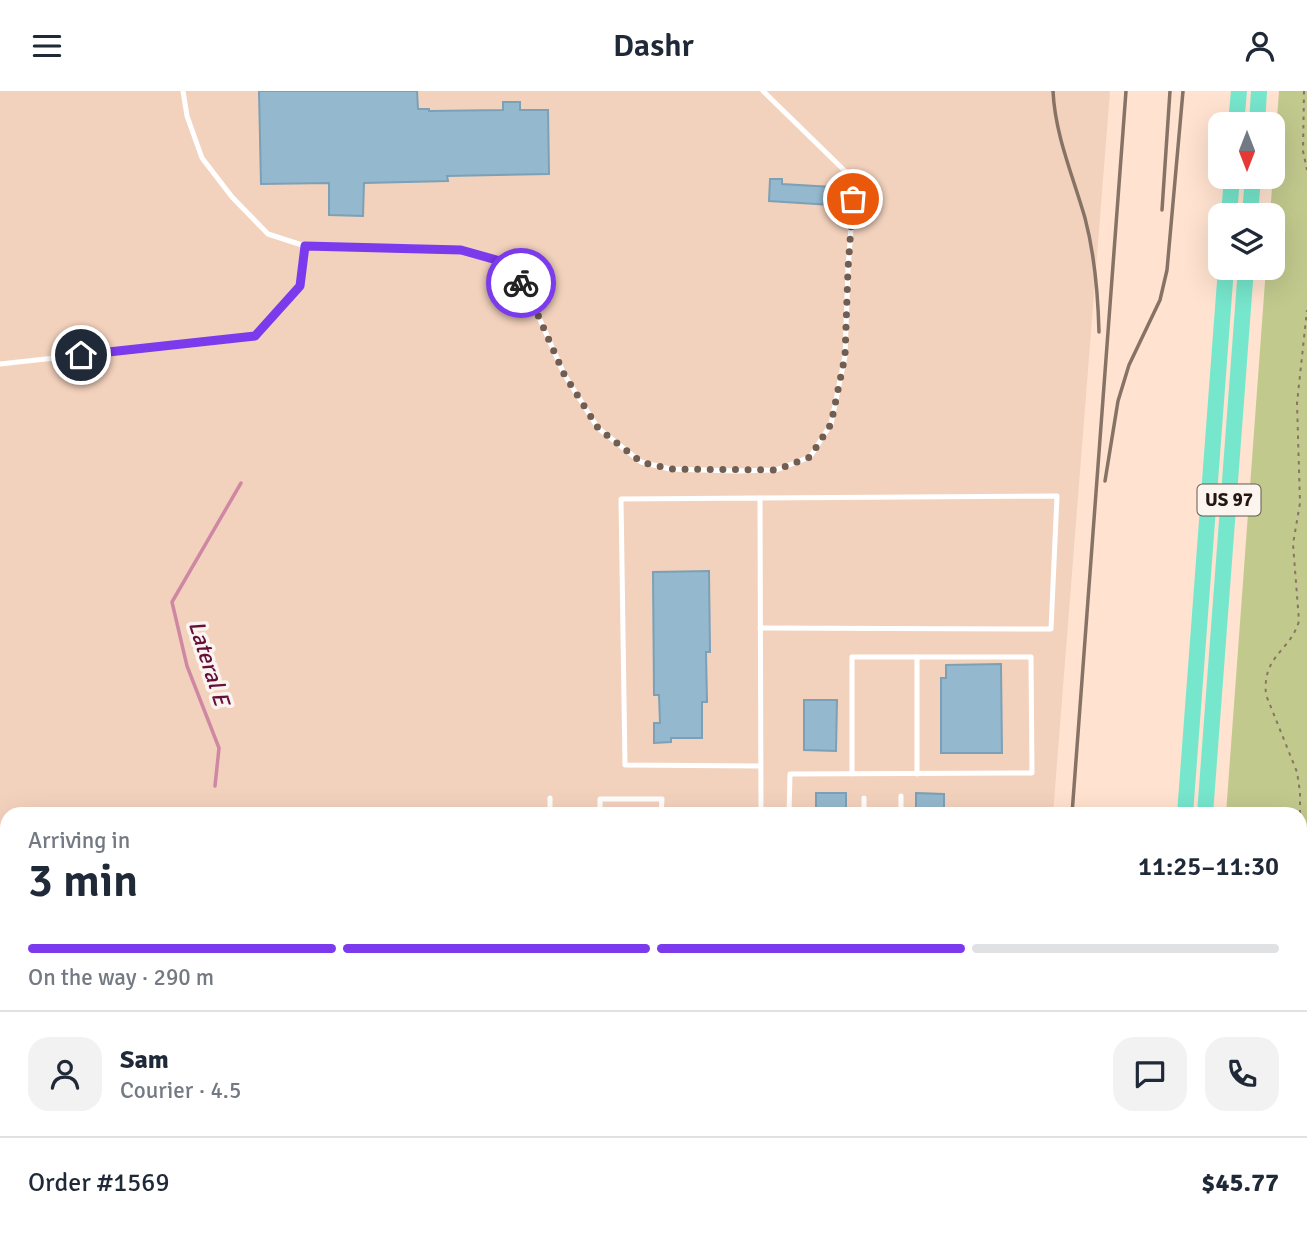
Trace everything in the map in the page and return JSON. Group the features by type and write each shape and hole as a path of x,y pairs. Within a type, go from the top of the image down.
{"highway":[{"path":"1237,112 1239,91"},
{"path":"1258,112 1259,91"},
{"name":"US 97","path":"1186,807 1225,280"},
{"name":"US 97","path":"1206,807 1245,280"}],"lane":[{"path":"183,91 187,116 202,158 232,197 268,235 305,246 461,250 500,261 526,288 564,374 598,428 641,462 670,469 776,470 810,457 831,424 845,356 853,199 847,173 764,91"},
{"path":"0,364 255,336 300,286 305,246"},
{"path":"760,628 1051,629 1057,496 621,499 625,765 760,766"},
{"path":"760,498 761,807"},
{"path":"789,807 790,774 1032,773 1031,657 852,657 852,773"},
{"path":"917,657 917,774"},
{"path":"901,796 901,807"},
{"path":"550,798 550,807"},
{"path":"864,798 864,807"},
{"path":"600,807 600,799 662,799 662,807"}],"path":[{"path":"1304,91 1303,151 1307,170"},
{"path":"1300,807 1297,772 1266,695 1265,681 1273,658 1296,630 1299,621 1293,544 1300,503 1297,403 1307,310"}],"shaded area":[{"path":"0,91 1110,91 1054,807 0,807"}],"green space":[{"path":"1279,91 1307,91 1307,807 1227,807 1265,280 1285,280 1285,203 1271,203 1272,189 1285,189 1285,112 1277,112"}],"building":[{"path":"259,91 417,91 418,109 429,111 503,110 503,102 520,102 520,110 548,110 549,174 447,176 448,181 364,183 363,216 329,215 329,183 261,184"},
{"path":"770,179 782,179 782,184 832,187 831,205 769,201"},
{"path":"709,571 710,652 706,652 707,702 702,702 702,738 671,738 671,742 654,743 654,723 660,723 659,695 654,695 653,572"},
{"path":"1001,664 1002,753 941,753 941,678 946,678 946,665"},
{"path":"804,700 837,700 836,751 804,750"},
{"path":"816,793 846,793 846,807 816,807"},
{"path":"916,793 944,794 944,807 916,807"}],"waterway":[{"name":"Lateral E","path":"215,786 219,748 187,666 172,602 241,483"}],"railway":[{"path":"1053,91 1061,139 1091,246 1099,332"},
{"path":"1073,807 1126,91"},
{"path":"1162,210 1170,91"},
{"path":"1105,481 1118,401 1129,365 1160,300 1167,270 1183,91"}],"way so far":[{"path":"521,283 526,288 564,374 598,428 641,462 670,469 776,470 810,457 831,424 845,356 853,199"}],"route":[{"path":"81,355 255,336 300,286 305,246 461,250 500,261 521,283"}]}
